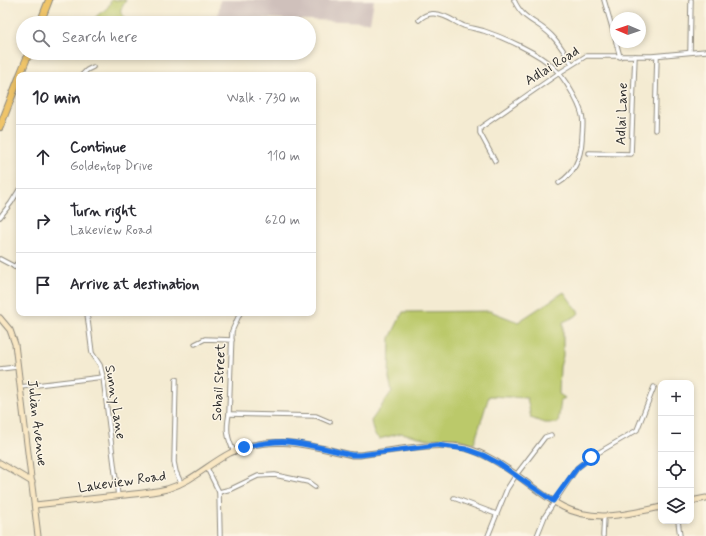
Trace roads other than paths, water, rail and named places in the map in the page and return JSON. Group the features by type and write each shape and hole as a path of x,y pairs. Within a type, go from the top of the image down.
{"main road":[{"path":"43,16 49,0"},
{"path":"21,72 26,60"},
{"path":"0,127 16,86"}],"street":[{"path":"514,0 524,16 554,37 572,64"},
{"path":"604,0 610,21"},
{"path":"690,52 691,0"},
{"path":"419,20 425,15 436,14 450,18 464,26 483,30 535,54 554,67 578,102 582,116 582,145 576,166 559,183"},
{"path":"618,48 620,56"},
{"name":"Adlai Road","path":"494,161 480,132 480,128 572,64 586,56 657,56 706,51"},
{"name":"Adlai Lane","path":"589,153 631,154 635,56"},
{"path":"655,130 657,56"},
{"path":"85,72 93,67"},
{"path":"0,217 12,203 16,196"},
{"path":"0,259 14,267 16,265"},
{"name":"Sunny Lane","path":"87,316 92,353 100,366 103,377 118,496"},
{"name":"Sohail Street","path":"234,452 227,434 232,340 234,324 238,316"},
{"name":"Julian Avenue","path":"0,318 8,327 15,348 38,536"},
{"path":"195,344 203,340 232,340"},
{"path":"0,369 17,366"},
{"path":"20,387 103,377"},
{"path":"176,378 174,462 181,484"},
{"path":"537,536 553,501 577,468 591,457 637,430 654,387"},
{"path":"229,414 316,416 330,422"},
{"path":"488,536 507,489 545,437 551,435"},
{"name":"Lakeview Road","path":"35,505 159,490 190,480 207,468 244,447 266,443 286,442 352,455 437,445 458,447 472,451 498,463 564,508 580,513 604,516 620,515 658,508"},
{"path":"0,462 32,482"},
{"path":"207,468 219,492 220,536"},
{"path":"219,492 258,476 275,475 308,482 315,487"},
{"path":"454,498 496,514"},
{"path":"694,500 706,498"},
{"path":"603,536 604,516"},
{"path":"678,524 680,536"}]}
